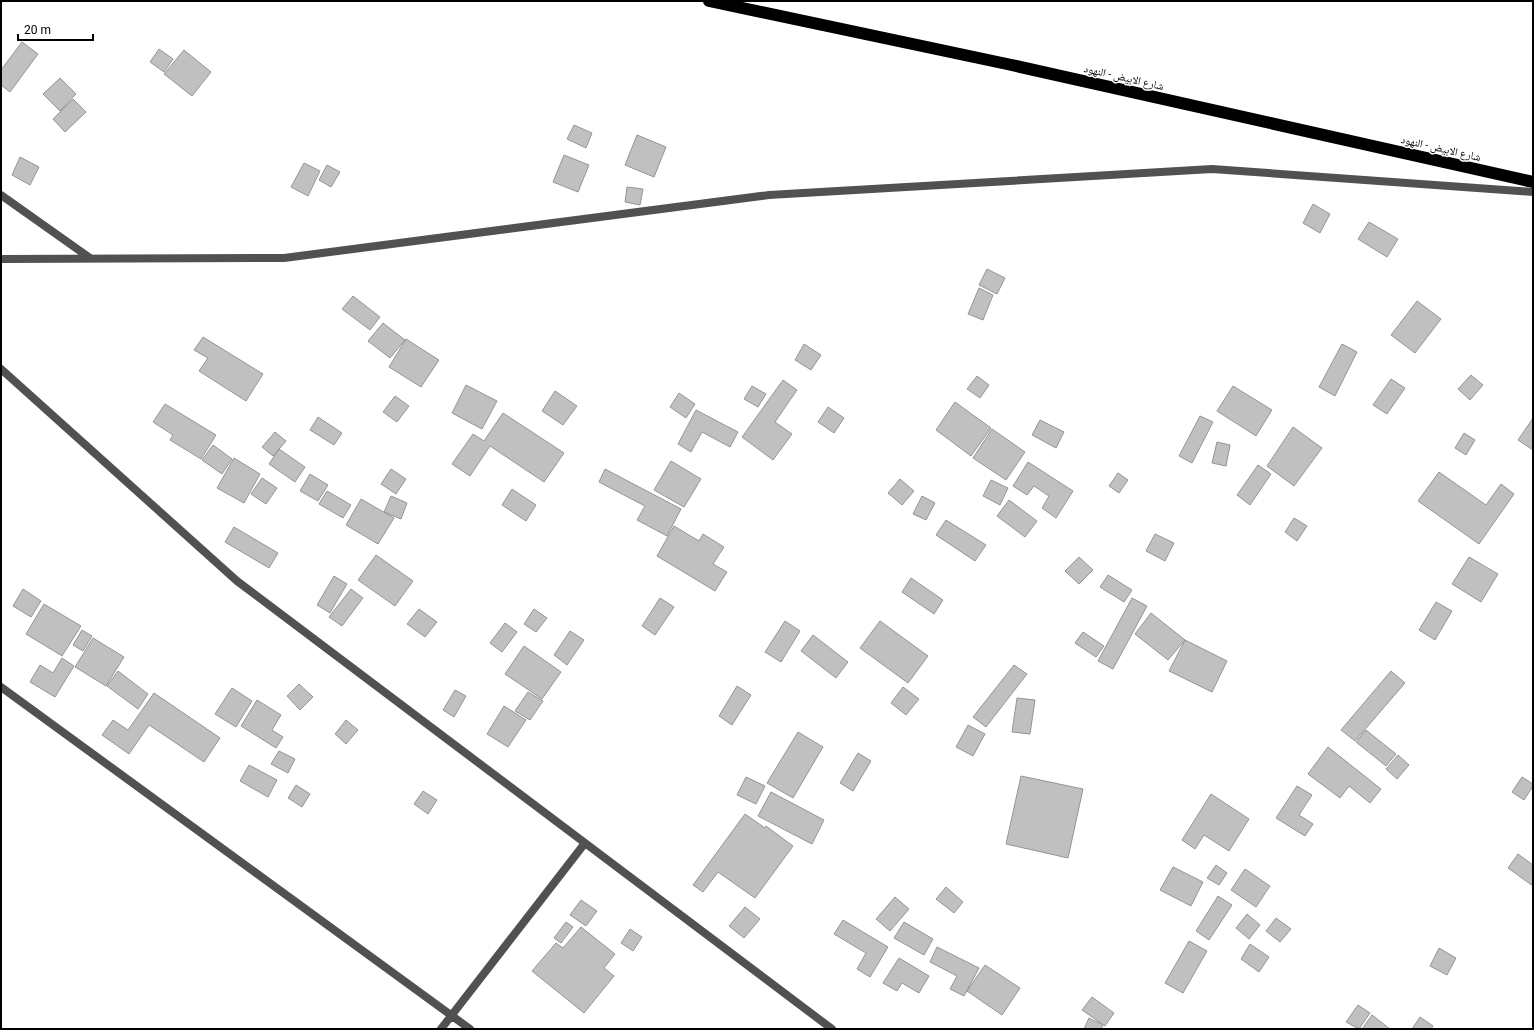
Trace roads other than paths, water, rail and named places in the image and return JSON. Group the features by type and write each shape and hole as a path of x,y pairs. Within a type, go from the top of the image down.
{"highway":[{"name":"شارع الابيض - النهود","path":"709,1 1000,63 1533,182"}],"street":[{"path":"1,259 284,258 769,195 1212,168 1533,192"},
{"path":"1,195 90,258"},
{"path":"1,369 237,581 832,1029"},
{"path":"1,687 470,1029"},
{"path":"441,1029 585,843"}]}
